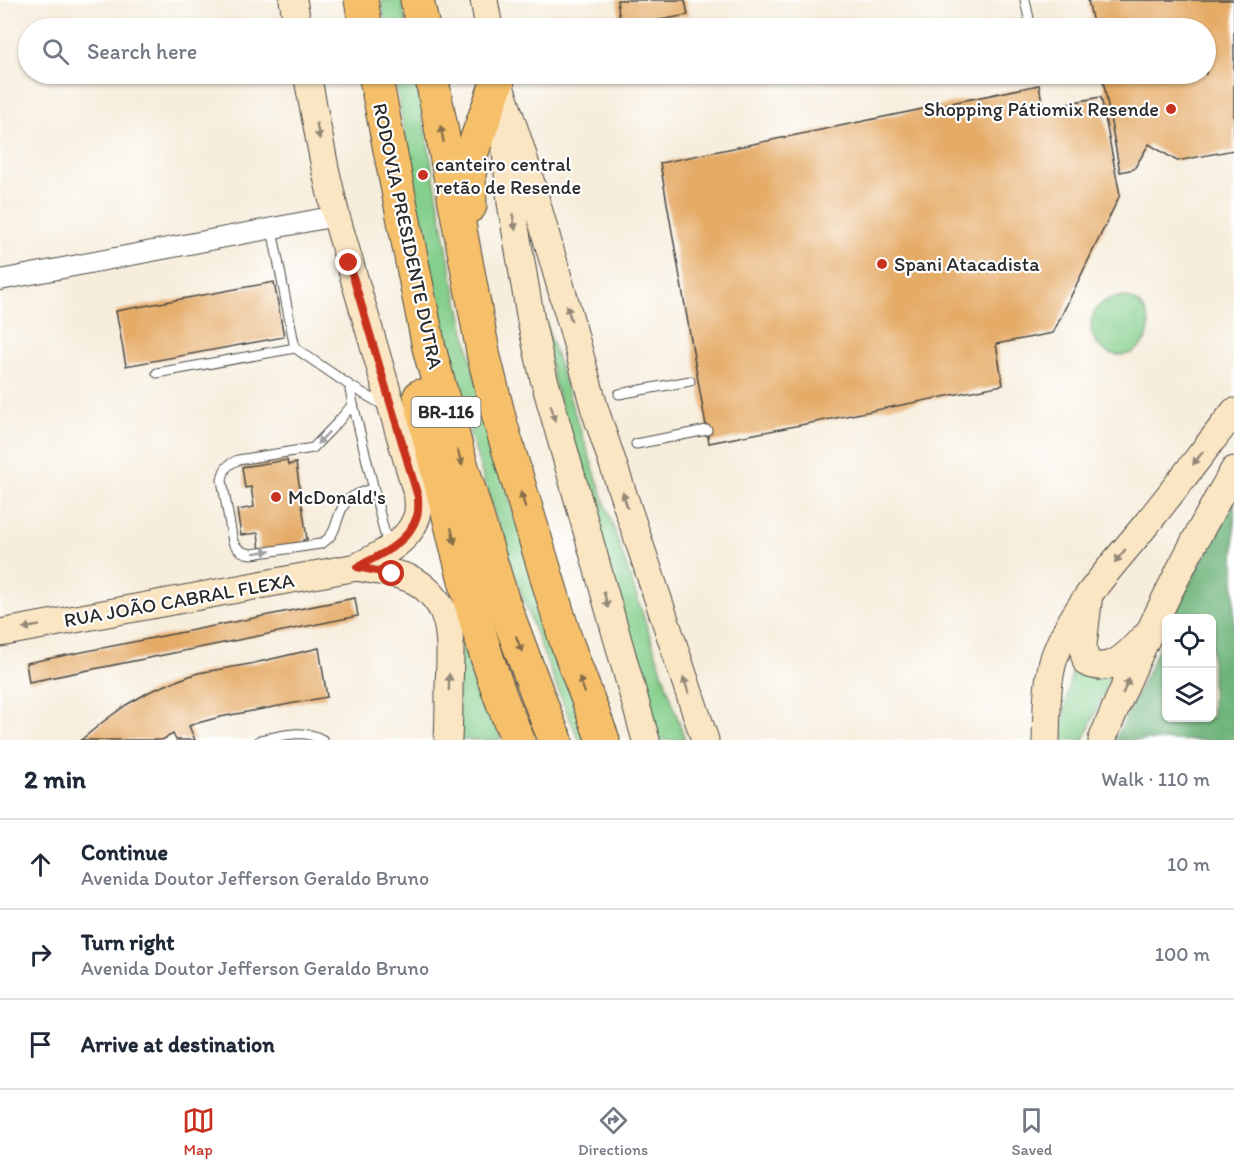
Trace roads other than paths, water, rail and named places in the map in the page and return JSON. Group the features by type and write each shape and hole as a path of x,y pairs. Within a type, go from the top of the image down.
{"highway":[{"path":"361,0 364,18"},
{"path":"417,0 421,18"},
{"name":"RODOVIA PRESIDENTE DUTRA","path":"377,84 429,348 503,602 556,740"},
{"name":"BR-116","path":"433,84 484,357 504,436 563,630 603,740"},
{"path":"484,357 468,176 472,152 496,84"},
{"path":"385,127 406,321 424,413 460,566 480,636 504,709 518,740"}],"main road":[{"path":"293,0 296,18"},
{"path":"484,0 487,18"},
{"path":"309,84 336,216 418,497 418,514 412,528 404,538 357,567"},
{"path":"499,84 511,202 531,321 544,379 646,740"},
{"path":"500,84 522,152 595,410 705,740"},
{"path":"1046,740 1047,694 1054,659 1067,629 1089,595 1234,412"},
{"path":"1102,740 1151,629 1206,519 1234,470"},
{"path":"357,567 413,580 428,590 445,616 450,662 445,736"},
{"name":"RUA JOÃO CABRAL FLEXA","path":"0,633 357,567"},
{"path":"1089,595 1083,646 1087,663 1104,666 1122,660 1151,629"}],"street":[{"path":"0,280 336,216"}],"lane":[{"path":"1025,0 1029,18"},
{"path":"272,229 295,348 352,387 393,411"},
{"path":"158,373 295,348"},
{"path":"619,394 690,381"},
{"path":"350,390 386,539 386,546 381,554"},
{"path":"353,404 313,448 238,460 229,464 223,471 222,480 233,542 237,549 252,554 320,544 327,541 333,534 345,503 351,497 373,488"},
{"path":"636,444 707,430"},
{"path":"260,740 303,733 323,740"}],"place":[{"name":"Shopping Pátiomix Resende","path":"1171,109"},
{"name":"canteiro central retão de Resende","path":"423,175"},
{"name":"Spani Atacadista","path":"882,264"},
{"name":"McDonald's","path":"276,497"}]}
